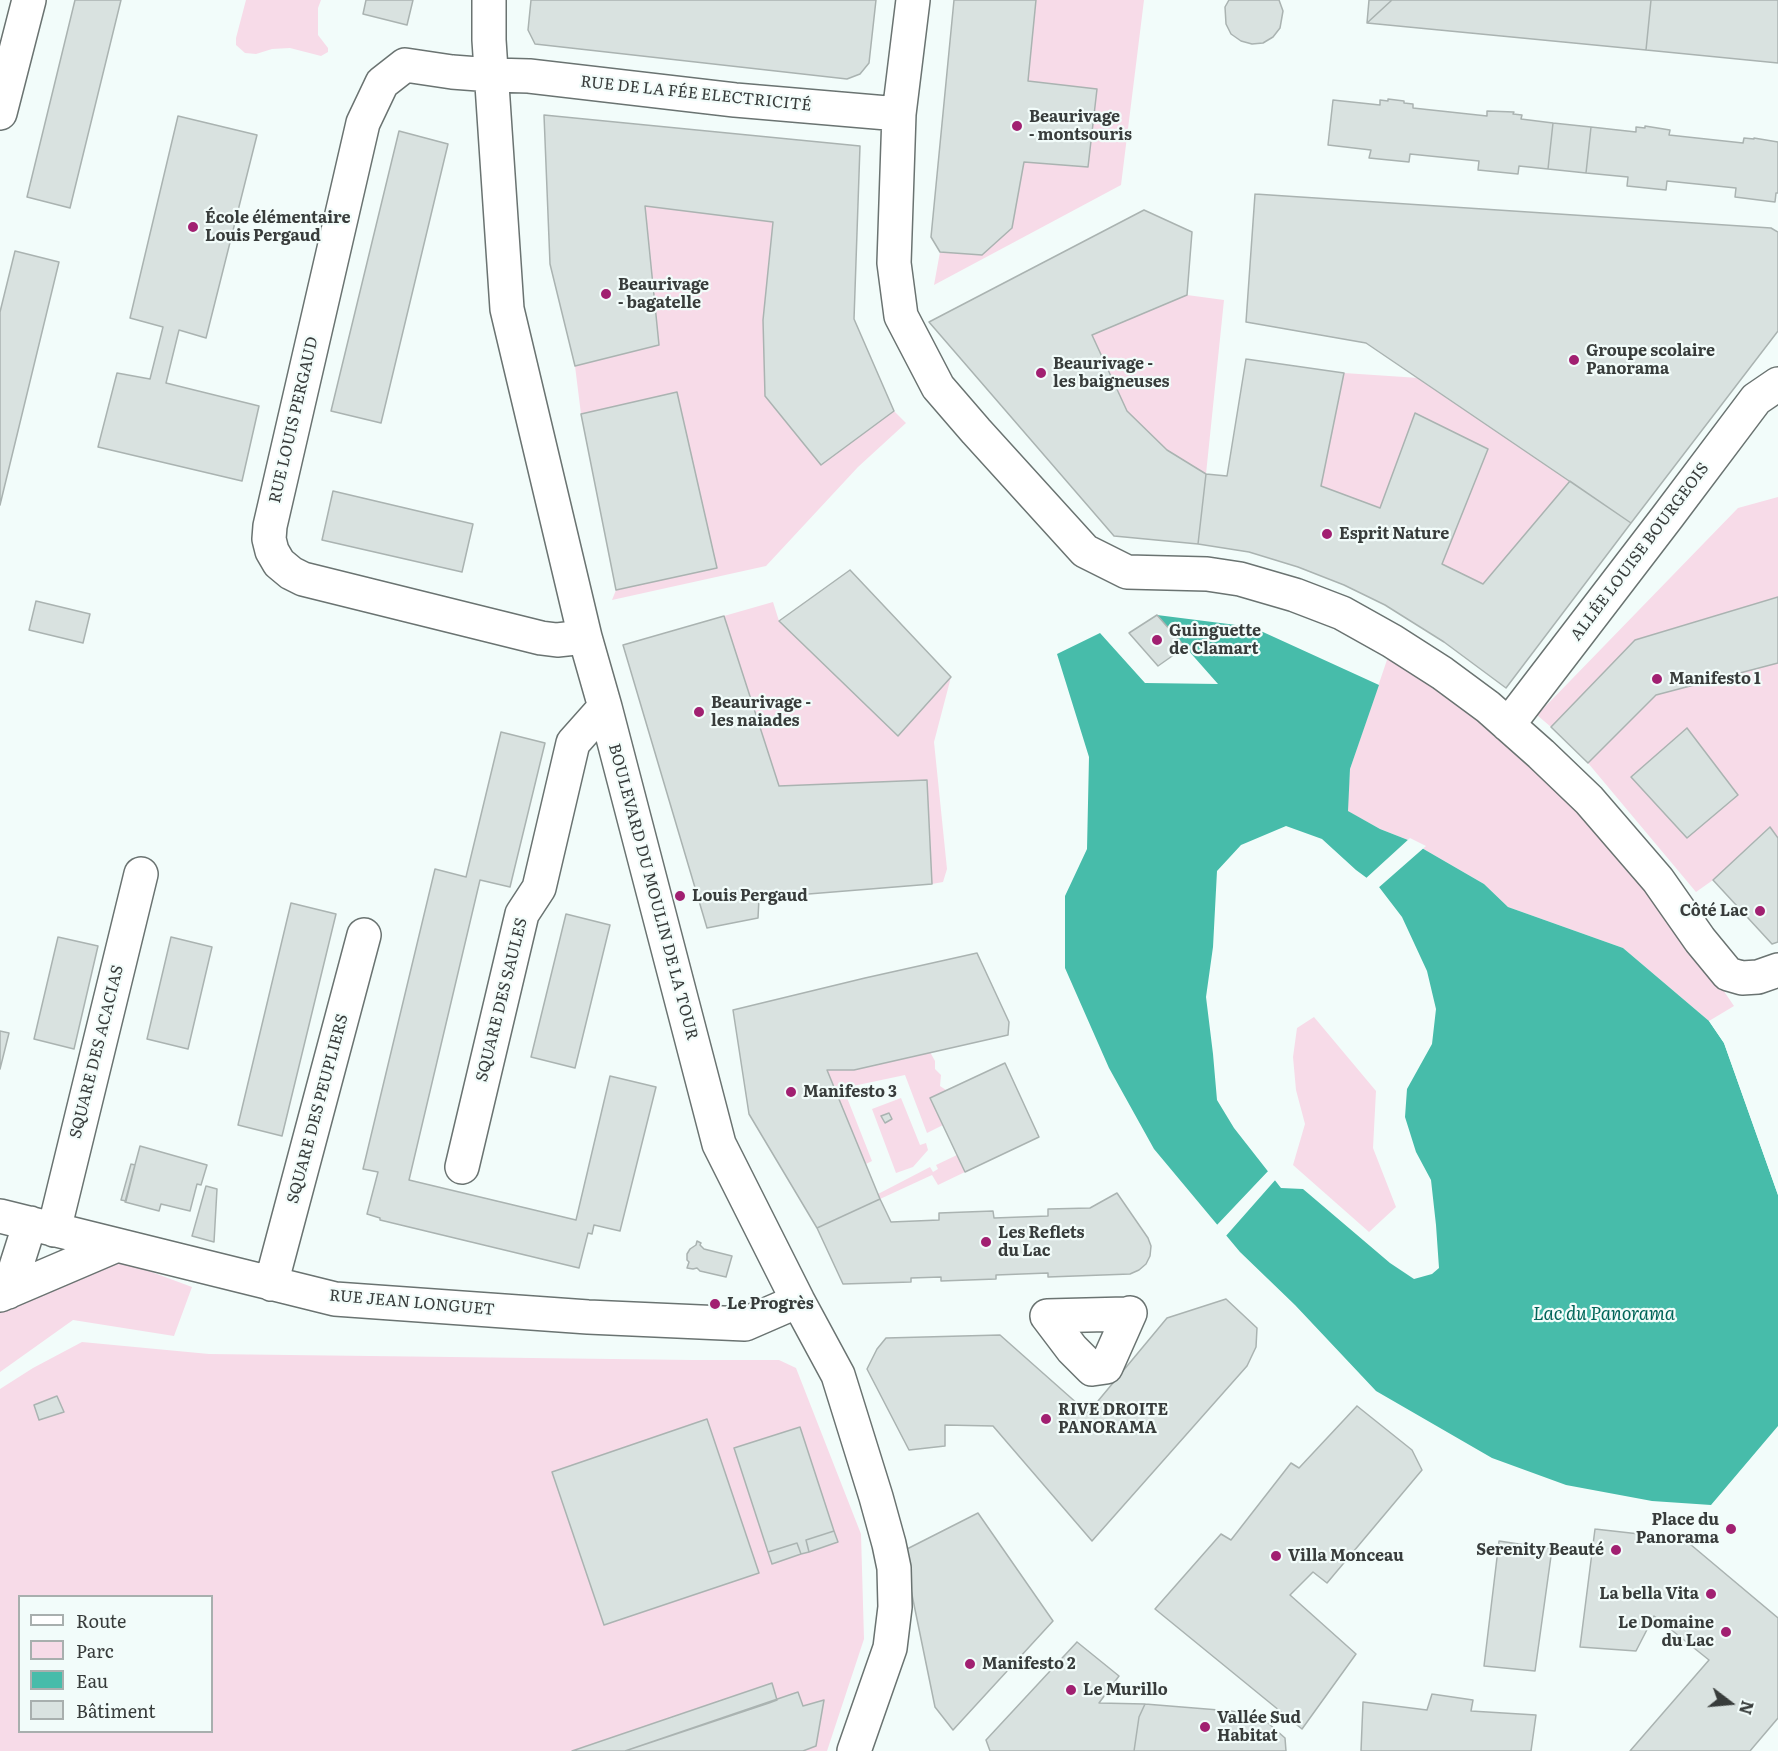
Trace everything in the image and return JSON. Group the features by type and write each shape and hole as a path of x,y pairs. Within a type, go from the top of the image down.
{"street":[{"path":"0,113 5,73 29,0"},
{"name":"BOULEVARD DU MOULIN DE LA TOUR","path":"489,0 489,40 507,309 585,637 719,1144 838,1375 876,1497 894,1568 895,1607 890,1648 854,1751"},
{"path":"913,0 899,114 894,263 901,316 938,387 1085,551 1127,572 1207,574 1240,579 1285,592 1342,613 1442,673 1484,704 1542,754 1589,800 1658,880 1700,940 1728,974 1742,978 1758,977 1778,970"},
{"name":"RUE LOUIS PERGAUD","path":"492,75 405,64 382,83 363,123 270,526 269,539 272,551 279,563 303,579 541,638 557,640 585,637"},
{"name":"RUE DE LA FÉE ELECTRICITÉ","path":"492,75 529,76 735,100 899,114"},
{"name":"ALLÉE LOUISE BOURGEOIS","path":"1508,725 1756,399 1778,384"},
{"name":"SQUARE DES SAULES","path":"462,1167 522,914 539,888 573,743 605,707"},
{"name":"SQUARE DES ACACIAS","path":"2,1285 141,874"},
{"name":"SQUARE DES PEUPLIERS","path":"271,1284 364,935"},
{"name":"RUE JEAN LONGUET","path":"21,1225 117,1245 335,1299 588,1317 745,1324 798,1301"},
{"path":"2,1285 117,1245"}],"green space":[{"path":"246,0 321,0 318,8 318,35 328,48 328,52 321,56 290,48 272,49 256,54 245,53 236,45 236,38"},
{"path":"1036,0 1144,0 1121,185 934,285 940,252 982,255 1024,162 1088,167 1096,90 1028,81"},
{"path":"645,206 773,222 821,465 894,411 906,423 858,467 766,566 612,600 616,590 717,568 677,392 581,414 575,366 659,345"},
{"path":"1187,295 1224,300 1206,474 1167,450 1127,411 1092,335"},
{"path":"1344,373 1419,378 1570,481 1483,584 1442,564 1488,449 1416,414 1380,508 1321,486"},
{"path":"1778,497 1778,597 1551,727 1537,715 1738,508"},
{"path":"773,602 779,621 898,736 951,677 934,742 947,869 943,882 932,884 926,780 779,786 724,616"},
{"path":"1390,651 1541,767 1698,953 1734,1006 1709,1021 1623,948 1508,907 1484,884 1408,840 1380,829 1347,811 1350,769"},
{"path":"1778,663 1778,838 1769,827 1713,880 1696,892 1588,763 1656,695"},
{"path":"1314,1017 1376,1091 1373,1148 1396,1207 1369,1232 1293,1165 1305,1124 1296,1090 1293,1057 1297,1028"},
{"path":"930,1052 935,1061 935,1069 941,1075 940,1086 946,1090 931,1098 943,1125 927,1133 905,1075 844,1090 872,1161 866,1164 827,1070 854,1070"},
{"path":"901,1098 920,1145 926,1143 928,1150 913,1167 896,1173 872,1109"},
{"path":"957,1155 965,1172 938,1185 932,1175 880,1199 878,1194 930,1167 933,1172 938,1169 936,1165"},
{"path":"111,1257 192,1287 174,1336 73,1320 0,1372 0,1302"},
{"path":"82,1342 209,1354 779,1360 796,1368 861,1534 864,1639 827,1751 0,1751 0,1389 33,1368"}],"water":[{"name":"Lac du Panorama","path":"1157,615 1252,627 1379,685 1350,769 1348,811 1380,829 1408,840 1484,884 1508,907 1623,948 1709,1021 1724,1043 1778,1195 1778,1426 1711,1505 1652,1501 1566,1485 1492,1458 1376,1391 1295,1305 1240,1252 1154,1149 1109,1068 1065,968 1065,896 1087,849 1089,757 1057,654 1100,633 1145,683 1218,684","holes":["1286,826 1322,839 1356,870 1379,887 1402,917 1427,971 1436,1009 1432,1044 1407,1089 1405,1117 1416,1152 1431,1180 1439,1268 1432,1274 1414,1279 1390,1263 1303,1189 1281,1188 1234,1128 1217,1100 1206,997 1213,947 1217,871 1241,845"]}],"pier":[{"path":"1410,838 1426,846 1377,889 1364,880"},
{"path":"1712,1020 1726,1042 1778,1186 1778,1195 1724,1043 1709,1021"},
{"path":"1270,1169 1277,1178 1225,1237 1216,1226"}],"building":[{"path":"75,0 121,0 70,208 27,197"},
{"path":"366,0 413,0 407,25 363,14"},
{"path":"531,0 876,0 869,63 860,74 847,79 535,44 528,30"},
{"name":"Beaurivage - montsouris","path":"954,0 1036,0 1028,81 1097,89 1088,167 1024,162 1012,228 982,255 940,252 931,237"},
{"path":"1229,0 1279,0 1283,11 1280,28 1273,37 1263,43 1252,44 1241,41 1231,34 1226,24 1225,7"},
{"path":"1369,0 1392,0 1367,23"},
{"path":"1392,0 1651,0 1646,50 1367,23"},
{"path":"1651,0 1778,0 1778,63 1646,50"},
{"path":"1388,99 1413,104 1413,108 1487,116 1487,111 1514,112 1513,114 1522,115 1521,119 1553,123 1548,169 1519,166 1518,174 1478,170 1479,161 1410,154 1409,162 1369,158 1371,150 1328,145 1333,100 1380,105 1380,100 1388,101"},
{"name":"Beaurivage - bagatelle","path":"544,115 860,146 854,319 894,411 821,465 765,396 763,320 773,222 645,206 659,345 575,366 550,264"},
{"name":"École élémentaire Louis Pergaud","path":"178,116 257,135 206,338 179,330 166,383 259,406 242,481 98,447 117,373 150,379 163,327 130,318"},
{"path":"1553,123 1591,127 1586,173 1548,169"},
{"path":"1645,126 1670,130 1669,135 1743,143 1744,138 1778,142 1778,193 1776,193 1775,202 1735,197 1736,188 1667,181 1666,190 1627,186 1628,177 1586,173 1591,127 1636,132 1636,127 1645,128"},
{"path":"399,131 448,144 381,423 331,411"},
{"name":"Groupe scolaire Panorama","path":"1255,194 1771,228 1778,232 1778,331 1631,523 1366,343 1246,322"},
{"name":"Beaurivage - les baigneuses","path":"1144,210 1192,232 1187,295 1092,335 1127,411 1167,450 1206,474 1198,544 1114,536 929,322"},
{"path":"15,251 59,262 0,505 0,312"},
{"name":"Esprit Nature","path":"1246,359 1344,373 1321,486 1380,508 1415,413 1488,449 1442,564 1483,584 1570,481 1631,523 1506,688 1444,642 1385,605 1344,585 1298,567 1249,552 1198,544 1206,474 1227,476"},
{"path":"677,392 717,568 616,590 581,414"},
{"path":"333,491 473,524 462,572 322,540"},
{"name":"Beaurivage - les naiades","path":"850,570 951,677 898,736 779,621"},
{"name":"Manifesto 1","path":"1778,597 1778,663 1656,695 1588,763 1551,727 1635,640"},
{"path":"36,601 90,614 83,643 29,630"},
{"name":"Guinguette de Clamart","path":"1157,615 1185,647 1158,666 1129,633"},
{"name":"Beaurivage - les naiades","path":"724,616 779,786 927,780 932,884 759,898 758,918 707,928 623,645"},
{"path":"1687,728 1738,795 1687,838 1631,777"},
{"path":"501,732 545,743 510,887 480,880 409,1180 576,1220 610,1076 656,1087 620,1231 594,1225 592,1234 588,1233 579,1268 380,1220 380,1218 367,1214 378,1172 363,1169 435,869 466,877"},
{"name":"Côté Lac","path":"1770,827 1778,838 1778,942 1772,944 1713,880"},
{"path":"291,903 336,914 282,1136 238,1125"},
{"path":"566,914 610,925 575,1068 531,1057"},
{"path":"58,937 98,946 74,1049 34,1039"},
{"path":"171,937 212,947 188,1049 147,1039"},
{"name":"Manifesto 3","path":"977,953 1009,1022 1008,1035 854,1070 827,1070 880,1199 817,1228 749,1114 733,1010"},
{"path":"0,1031 9,1033 0,1069"},
{"path":"1005,1063 1039,1137 965,1172 930,1098"},
{"path":"889,1113 892,1119 885,1123 881,1116"},
{"path":"140,1146 207,1165 201,1185 197,1184 190,1211 161,1204 159,1211 125,1202"},
{"path":"131,1164 135,1165 126,1201 121,1200"},
{"path":"206,1186 217,1189 214,1242 192,1236"},
{"name":"Les Reflets du Lac","path":"1117,1193 1151,1246 1146,1264 1130,1274 1048,1277 1048,1273 996,1275 996,1279 941,1281 941,1277 911,1278 911,1282 843,1284 817,1228 880,1199 891,1222 939,1220 939,1213 993,1211 994,1218 1048,1216 1048,1209 1090,1208"},
{"path":"697,1241 704,1249 732,1256 726,1277 700,1271 697,1268 687,1268 689,1262 687,1254"},
{"name":"RIVE DROITE PANORAMA","path":"1226,1299 1257,1328 1256,1347 1247,1366 1092,1541 993,1426 945,1425 945,1446 909,1450 867,1369 877,1349 886,1338 1000,1335 1088,1413 1167,1318"},
{"path":"57,1396 64,1412 39,1420 34,1405"},
{"name":"Villa Monceau","path":"1357,1406 1412,1450 1422,1470 1327,1583 1313,1572 1290,1595 1356,1654 1302,1729 1155,1609 1221,1534 1231,1540 1291,1463 1299,1468"},
{"path":"707,1419 759,1573 604,1625 552,1472"},
{"path":"800,1427 834,1531 806,1540 809,1552 801,1554 797,1543 768,1552 734,1448"},
{"name":"Manifesto 2","path":"978,1513 1053,1621 953,1730 935,1707 903,1551"},
{"name":"Le Domaine du Lac","path":"1595,1529 1684,1539 1778,1618 1778,1718 1750,1751 1630,1751 1709,1660 1654,1616 1636,1651 1580,1647"},
{"path":"834,1531 838,1542 809,1552 806,1540"},
{"path":"1499,1541 1552,1549 1535,1671 1484,1666"},
{"path":"797,1543 801,1554 772,1564 768,1552"},
{"name":"Le Murillo","path":"1077,1642 1119,1676 1099,1703 1145,1704 1139,1717 1134,1751 990,1751 986,1740"},
{"path":"772,1683 777,1700 769,1703 625,1751 572,1751"},
{"path":"798,1692 803,1706 824,1700 816,1746 803,1751 625,1751"},
{"path":"1432,1694 1473,1700 1471,1711 1536,1715 1531,1751 1361,1751 1363,1702 1427,1710"},
{"name":"Vallée Sud Habitat","path":"1145,1704 1231,1711 1260,1716 1285,1738 1286,1751 1134,1751 1139,1717"}],"place":[{"name":"Beaurivage - montsouris","path":"1017,126"},
{"name":"École élémentaire Louis Pergaud","path":"193,227"},
{"name":"Beaurivage - bagatelle","path":"606,294"},
{"name":"Groupe scolaire Panorama","path":"1574,360"},
{"name":"Beaurivage - les baigneuses","path":"1041,373"},
{"name":"Esprit Nature","path":"1327,534"},
{"name":"Guinguette de Clamart","path":"1157,640"},
{"name":"Manifesto 1","path":"1657,679"},
{"name":"Beaurivage - les naiades","path":"699,712"},
{"name":"Louis Pergaud","path":"680,896"},
{"name":"Côté Lac","path":"1760,911"},
{"name":"Manifesto 3","path":"791,1092"},
{"name":"Les Reflets du Lac","path":"986,1242"},
{"name":"Le Progrès","path":"715,1304"},
{"name":"RIVE DROITE PANORAMA","path":"1046,1419"},
{"name":"Place du Panorama","path":"1731,1529"},
{"name":"Serenity Beauté","path":"1616,1550"},
{"name":"Villa Monceau","path":"1276,1556"},
{"name":"La bella Vita","path":"1711,1594"},
{"name":"Le Domaine du Lac","path":"1726,1632"},
{"name":"Manifesto 2","path":"970,1664"},
{"name":"Le Murillo","path":"1071,1690"},
{"name":"Vallée Sud Habitat","path":"1205,1727"}]}
